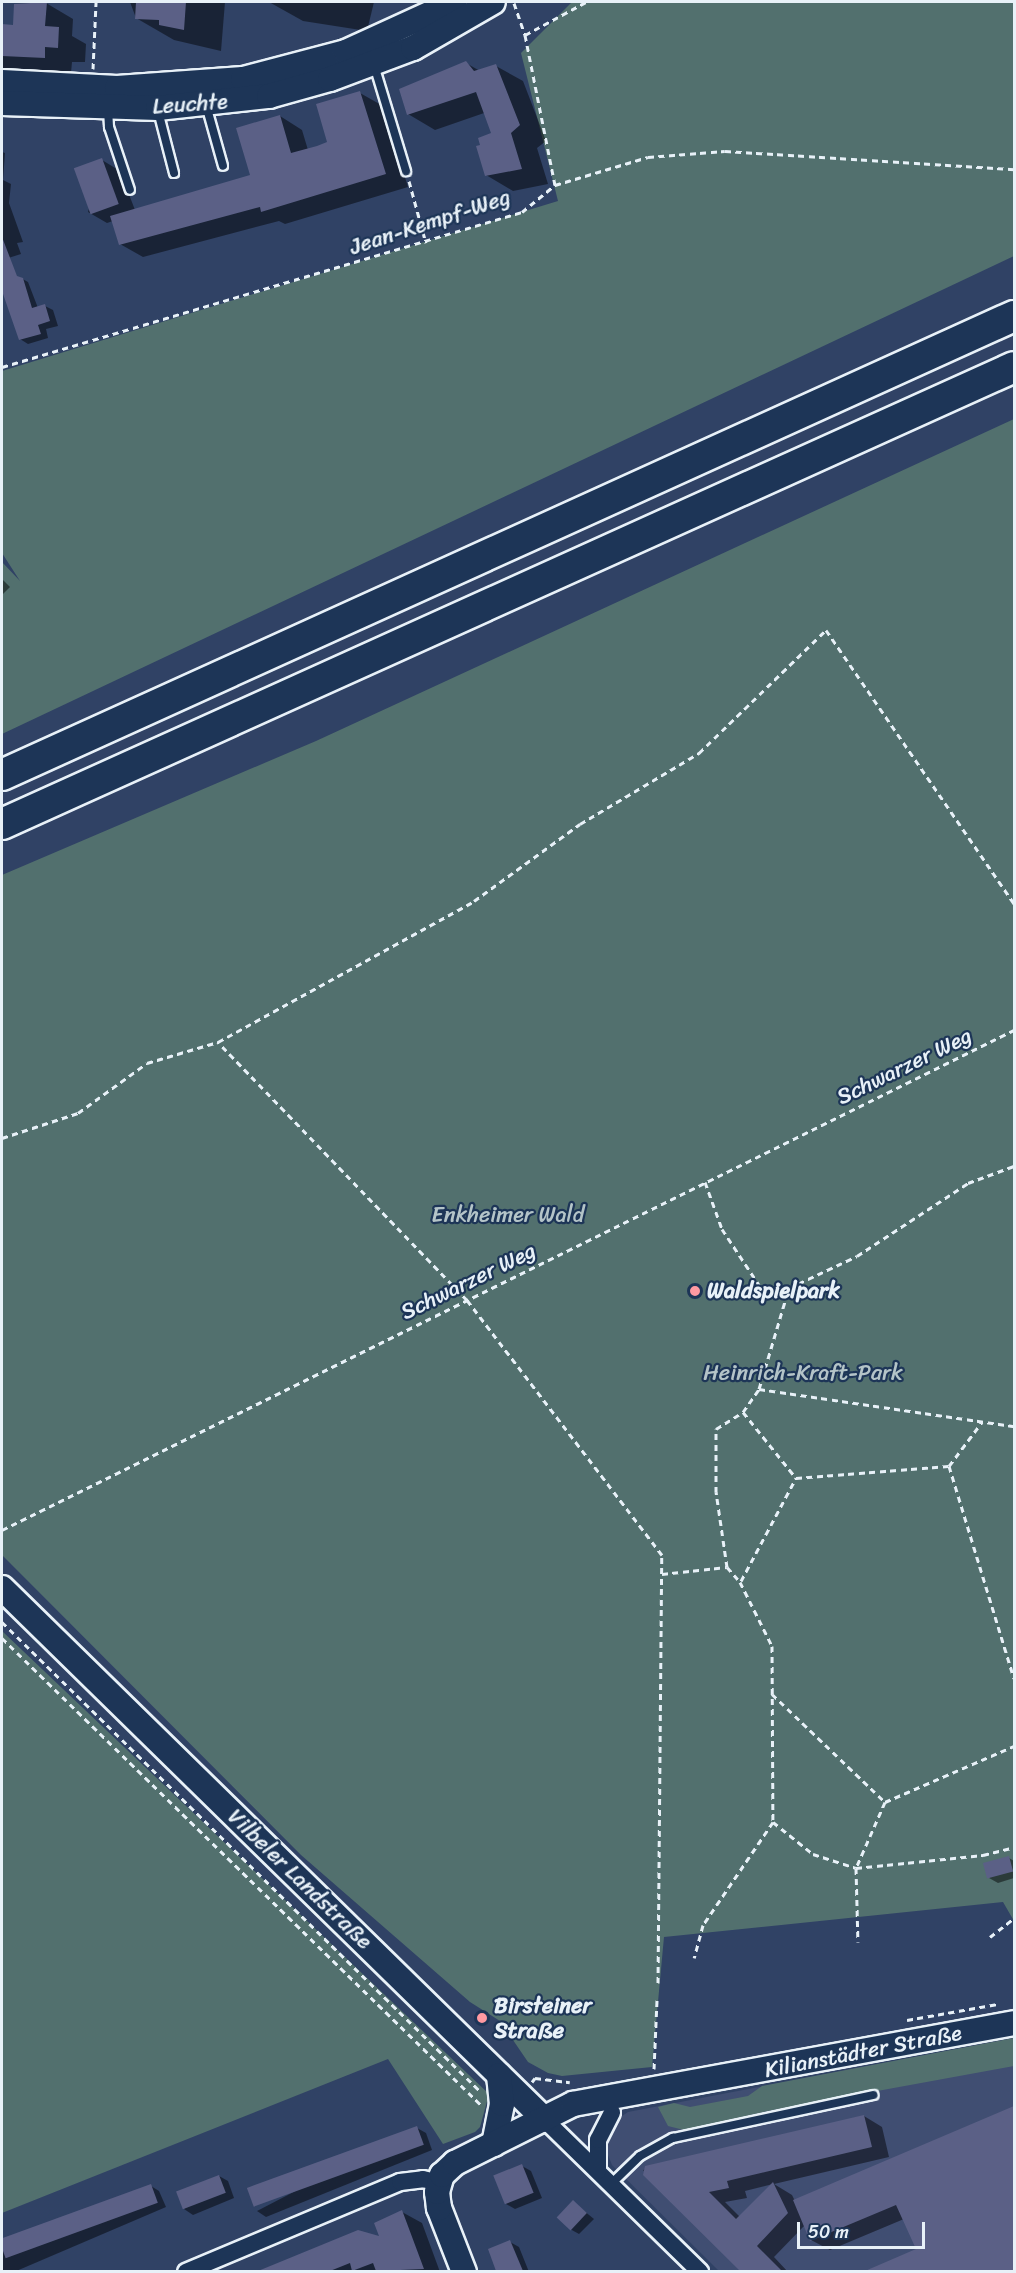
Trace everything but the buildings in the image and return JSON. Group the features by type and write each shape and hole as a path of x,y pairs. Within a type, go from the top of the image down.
{"highway":[{"path":"2,775 1014,316"},
{"path":"2,824 1014,368"}],"main road":[{"name":"Leuchte","path":"2,103 158,108 206,105 302,88 371,54 454,2"},
{"name":"Leuchte","path":"2,82 117,88 225,82 371,54 428,40 493,2"},
{"name":"Vilbeler Landstraße","path":"2,1588 545,2120"},
{"name":"Kilianstädter Straße","path":"590,2099 712,2081 1014,2022"},
{"path":"494,2144 501,2112 499,2075 544,2095 590,2099"},
{"name":"Kilianstädter Straße","path":"545,2120 612,2112 669,2098 712,2081"},
{"path":"464,2271 439,2208 439,2183 447,2168 590,2099"}],"street":[{"path":"598,2171 598,2140 612,2112"},
{"name":"Vilbeler Landstraße","path":"545,2120 700,2271"},
{"path":"186,2271 220,2265 400,2182 423,2179 439,2183"}],"lane":[{"path":"371,54 406,171"},
{"path":"206,105 223,166"},
{"path":"108,108 110,127 130,190"},
{"path":"158,108 159,127 174,173"},
{"path":"611,2184 640,2156 673,2138 873,2096"}],"path":[{"path":"93,71 96,2"},
{"path":"513,2 525,36 555,185"},
{"path":"525,36 586,2"},
{"name":"Jean-Kempf-Weg","path":"2,367 426,243 522,212 555,185 648,157 724,151 1014,169"},
{"path":"406,171 426,243"},
{"path":"2,1138 78,1113 147,1063 218,1042 474,901 580,824 699,753 826,630 1014,904"},
{"name":"Schwarzer Weg","path":"2,1530 1014,1030"},
{"path":"218,1042 467,1300 662,1555 658,1983"},
{"path":"705,1182 722,1229 763,1291 789,1288 857,1256 968,1184 1014,1166"},
{"path":"694,1958 703,1925 773,1822 772,1646 740,1582 727,1567 716,1492 716,1429 743,1412 759,1389 789,1288"},
{"path":"759,1389 1014,1426"},
{"path":"743,1412 796,1478"},
{"path":"796,1478 949,1466 982,1422"},
{"path":"949,1466 1014,1678"},
{"path":"740,1582 796,1478"},
{"path":"662,1574 727,1567"},
{"path":"2,1622 501,2112"},
{"path":"2,1638 483,2107 501,2112"},
{"path":"772,1694 885,1802"},
{"path":"858,1942 856,1868 885,1802 1014,1746"},
{"path":"773,1822 813,1854 856,1868 983,1855 1014,1847"},
{"path":"990,1937 1014,1918"},
{"path":"654,2069 657,2000"},
{"path":"535,2078 567,2083"}],"shaded area":[{"path":"1014,2038 1014,2271 719,2271 612,2165 606,2150 613,2122 628,2112"}],"green space":[{"path":"572,2 1014,2 1014,256 2,734 2,562 20,581 2,553 2,371 558,201 521,53"},
{"name":"Enkheimer Wald","path":"1014,419 1014,1921 1003,1902 664,1937 652,2067 562,2076 548,2073 528,2062 500,2021 470,2002 301,1855 2,1555 2,875 316,741"},
{"path":"2,1631 489,2094 480,2127 475,2132 443,2144 388,2059 2,2213"},
{"path":"1014,2038 1014,2066 768,2111 684,2130 668,2126 658,2107 674,2103 690,2107 748,2096 762,2086"}],"place":[{"name":"Waldspielpark","path":"695,1291"},
{"name":"Birsteiner Straße","path":"482,2018"}],"park label":[{"name":"Heinrich-Kraft-Park","path":"803,1373"}]}
